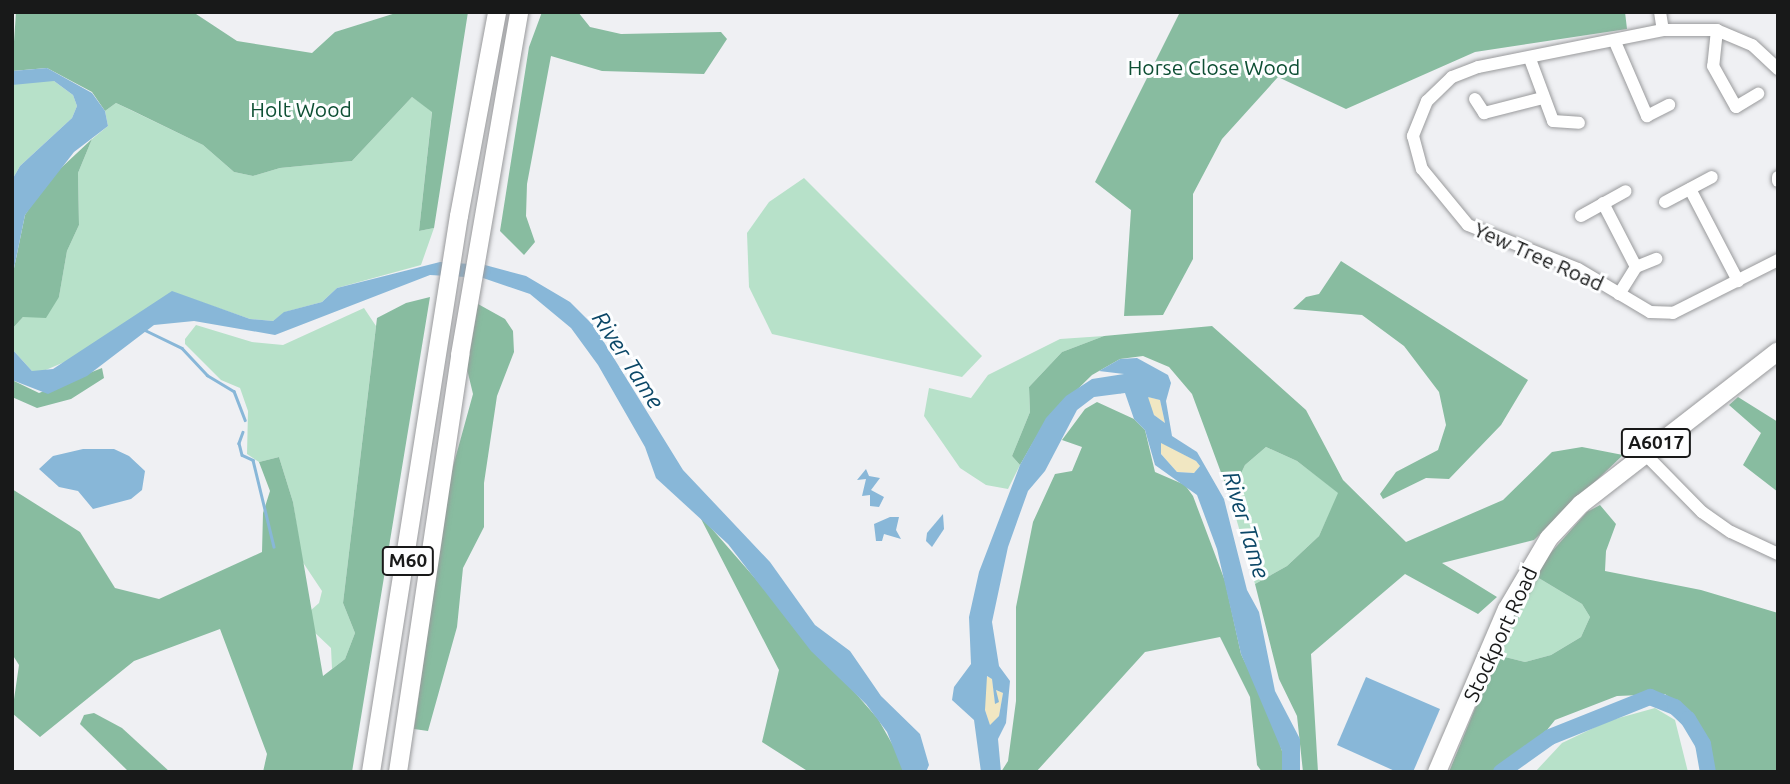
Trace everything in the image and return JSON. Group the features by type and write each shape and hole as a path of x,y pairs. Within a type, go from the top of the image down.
{"highway":[{"name":"M60","path":"371,772 459,216 497,12"},
{"name":"M60","path":"398,772 460,355 519,12"},
{"name":"Stockport Road","path":"1437,772 1507,609 1544,546 1581,504 1777,353"}],"street":[{"path":"1660,12 1663,30"},
{"name":"Yew Tree Road","path":"1778,68 1752,45 1717,30 1663,30 1461,74 1427,101 1413,136 1422,169 1468,225 1578,269 1650,312 1673,313 1778,260"},
{"path":"1717,30 1713,66 1736,107 1758,94"},
{"path":"1615,42 1647,116 1669,105"},
{"path":"1530,60 1553,121 1579,123"},
{"path":"1475,99 1484,113 1543,98"},
{"path":"1665,202 1712,177"},
{"path":"1690,189 1738,281"},
{"path":"1581,215 1626,191"},
{"path":"1604,203 1636,267"},
{"path":"1619,294 1636,267 1657,258"},
{"path":"1644,453 1702,512 1731,532 1778,554"}],"green space":[{"name":"Holt Wood","path":"16,12 193,12 237,41 312,53 335,32 399,12 468,12 434,228 419,231 432,112 412,97 352,161 280,168 253,176 234,172 203,145 116,103 105,111 92,92 47,68 12,71"},
{"path":"542,12 578,12 590,27 621,34 721,32 727,39 704,74 602,71 551,56 527,184 526,216 535,242 524,255 500,231 529,47"},
{"name":"Horse Close Wood","path":"1180,12 1625,12 1627,29 1475,52 1346,109 1278,77 1222,139 1193,194 1193,259 1163,315 1124,316 1131,210 1095,182"},
{"path":"30,80 54,81 73,95 77,106 72,118 20,166 12,180 12,85"},
{"path":"412,97 432,111 419,231 434,228 421,265 337,288 322,302 285,312 273,321 250,319 172,292 74,358 41,372 32,371 12,349 12,329 23,317 59,297 67,251 79,225 78,173 92,139 108,126 105,111 116,103 203,145 234,172 253,176 280,168 352,161"},
{"path":"92,139 78,173 79,225 67,251 59,297 46,318 23,317 12,329 12,278 25,215 46,182"},
{"path":"804,178 982,356 962,377 772,334 749,287 747,233 769,202"},
{"path":"1341,261 1528,380 1501,425 1449,479 1426,478 1383,499 1380,494 1396,472 1438,450 1446,425 1439,392 1404,346 1362,315 1293,309 1306,297 1319,294"},
{"path":"430,297 352,772 263,772 267,754 220,629 134,661 40,737 12,713 19,665 12,654 12,489 80,532 115,588 159,599 262,552 263,513 270,491 259,462 279,457 293,502 323,676 345,659 355,633 343,603 377,318 406,303"},
{"path":"478,304 505,319 513,331 514,352 497,396 484,483 484,527 463,568 457,627 428,731 414,729 449,481 473,394 467,369"},
{"path":"364,308 376,326 343,603 355,633 345,659 332,669 331,648 313,631 310,611 319,603 322,591 302,561 293,502 279,457 259,462 247,454 248,411 240,388 221,380 185,344 185,339 196,325 252,342 283,345"},
{"path":"1212,326 1306,410 1343,480 1406,542 1503,500 1552,452 1582,447 1623,455 1534,540 1442,563 1497,597 1478,614 1405,574 1311,654 1318,772 1303,772 1297,716 1279,679 1255,584 1287,566 1319,536 1338,493 1297,461 1266,447 1245,465 1230,497 1192,394 1169,367 1143,356 1120,359 1092,375 1046,420 1020,465 1012,456 1030,412 1029,387 1062,352 1104,336"},
{"path":"1104,336 1062,352 1029,387 1030,412 1012,456 1020,465 1008,489 986,485 960,468 924,416 929,388 971,398 988,375 1060,339"},
{"path":"102,368 104,378 71,399 37,408 12,397 12,380 39,393"},
{"path":"1738,397 1778,422 1778,492 1743,465 1761,433 1729,405"},
{"path":"1097,402 1134,419 1145,430 1155,472 1185,485 1193,496 1225,581 1241,654 1273,721 1282,751 1282,772 1262,772 1257,765 1250,697 1220,637 1145,652 1036,772 1001,772 1008,761 1016,701 1016,607 1033,522 1055,474 1072,471 1082,447 1062,440 1085,409"},
{"path":"1266,447 1297,461 1339,493 1319,536 1287,566 1255,584 1230,497 1245,465"},
{"path":"1600,505 1616,524 1606,551 1605,571 1701,590 1778,613 1778,772 1715,772 1695,717 1665,694 1617,696 1555,720 1513,772 1449,772 1497,655 1525,662 1551,655 1581,637 1590,617 1582,604 1532,574 1587,512"},
{"path":"698,513 878,719 903,763 903,772 809,772 762,742 779,670"},
{"path":"1532,574 1582,604 1590,617 1581,637 1551,655 1525,662 1497,655"},
{"path":"1655,708 1675,720 1688,772 1535,772 1562,743 1608,721"},
{"path":"94,713 122,728 170,772 129,772 80,724 84,715"}],"sand":[{"path":"1145,396 1160,400 1165,423 1154,415"},
{"path":"1161,442 1196,461 1200,466 1194,473 1177,472 1161,454"},
{"path":"985,676 992,678 995,703 996,690 1003,693 999,716 990,726 985,710"}],"water":[{"path":"47,68 92,93 105,111 108,126 74,152 25,215 12,278 12,180 20,166 72,118 77,106 73,95 54,81 12,85 12,71"},
{"path":"440,262 485,265 526,276 570,302 594,326 683,470 770,562 815,625 850,651 881,696 920,734 929,765 926,772 903,772 887,732 866,704 811,651 728,544 656,478 645,447 598,365 571,328 530,294 483,278 430,275 275,335 194,321 154,325 87,376 48,394 12,380 12,349 32,371 53,369 172,291 250,319 273,321 284,312 322,302 337,288"},
{"path":"1137,358 1168,375 1171,383 1166,401 1172,436 1197,452 1224,499 1247,590 1259,612 1275,691 1300,739 1300,772 1282,772 1282,751 1241,654 1217,549 1197,495 1155,465 1145,430 1134,419 1125,393 1094,397 1077,410 1045,471 1028,491 1008,547 992,622 999,666 1010,681 1006,723 998,739 1001,772 981,772 974,720 952,700 954,687 971,664 969,617 979,572 1020,465 1046,418 1066,396 1092,379 1124,374 1099,371 1120,359","holes":["1148,397 1160,400 1165,423 1154,415","1161,443 1196,461 1200,466 1194,473 1177,472 1161,454","987,676 992,679 995,704 999,702 996,690 1003,693 999,716 990,725 985,710"]},
{"path":"83,449 114,449 129,456 145,471 142,490 131,499 93,509 78,491 59,487 39,469 53,456"},
{"path":"866,469 869,476 880,478 871,490 884,497 879,507 870,506 870,495 862,496 866,479 857,480"},
{"path":"943,514 944,529 932,547 926,541 927,533"},
{"path":"890,517 899,517 896,530 901,539 884,534 882,541 876,541 874,524"},
{"path":"1366,677 1440,709 1413,772 1397,772 1337,745"}],"waterway":[{"path":"145,330 182,348 207,375 234,391 245,420"},
{"path":"243,432 239,443 242,455 253,460 274,547"},
{"name":"River Tame","path":"1501,772 1550,737 1650,697 1675,707 1688,719 1703,744 1708,772"}]}
